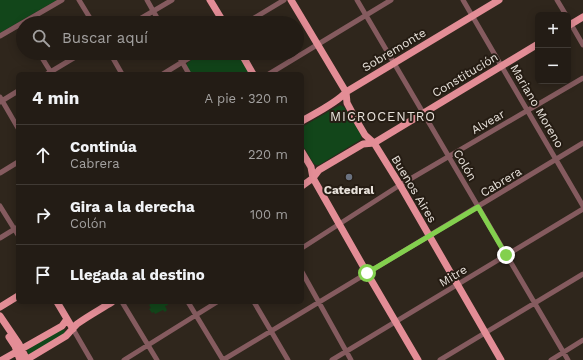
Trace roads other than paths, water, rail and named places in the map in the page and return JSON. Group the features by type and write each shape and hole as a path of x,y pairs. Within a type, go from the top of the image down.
{"main road":[{"path":"210,0 220,16"},
{"name":"Buenos Aires","path":"291,0 300,16"},
{"name":"Sobremonte","path":"304,120 337,100 346,92 499,0"},
{"path":"571,22 583,17"},
{"name":"Buenos Aires","path":"304,22 346,92 347,103 365,135 374,143 400,185 501,360"},
{"name":"Constitución","path":"304,185 313,178 319,170 363,144 374,143 535,46"},
{"path":"245,60 252,72"},
{"path":"304,155 311,167 313,178 418,360"},
{"path":"0,307 16,297"},
{"path":"58,304 73,329"},
{"path":"0,324 26,360 66,336 82,321 109,304"},
{"path":"0,316 19,344 20,360"},
{"path":"2,360 62,326 67,319"}],"street":[{"path":"36,16 62,0"},
{"path":"79,0 89,16"},
{"path":"147,0 156,16"},
{"path":"145,16 172,0"},
{"path":"258,16 284,0"},
{"name":"Colón","path":"357,0 568,360"},
{"path":"304,53 391,0"},
{"name":"Mariano Moreno","path":"463,0 583,206"},
{"path":"557,0 564,12"},
{"path":"571,26 583,45"},
{"path":"0,36 16,28"},
{"path":"43,60 49,72"},
{"path":"52,72 71,60"},
{"path":"114,60 121,72"},
{"path":"166,72 186,60"},
{"path":"272,72 292,60"},
{"path":"183,62 188,72"},
{"name":"Alvear","path":"304,247 400,185 583,78"},
{"path":"16,92 1,100 16,125"},
{"name":"Cabrera","path":"222,360 583,144"},
{"path":"0,173 16,163"},
{"path":"0,206 16,228 0,238"},
{"name":"Mitre","path":"332,360 583,209"},
{"path":"440,360 583,274"},
{"path":"304,276 351,360"},
{"path":"123,304 157,360"},
{"path":"189,304 222,360"},
{"path":"124,360 214,304"},
{"path":"255,304 288,360"},
{"path":"73,329 91,360"},
{"path":"551,360 583,340"}],"place":[{"name":"Catedral","path":"349,177"}],"district":[{"name":"MICROCENTRO","path":"383,116"}]}
